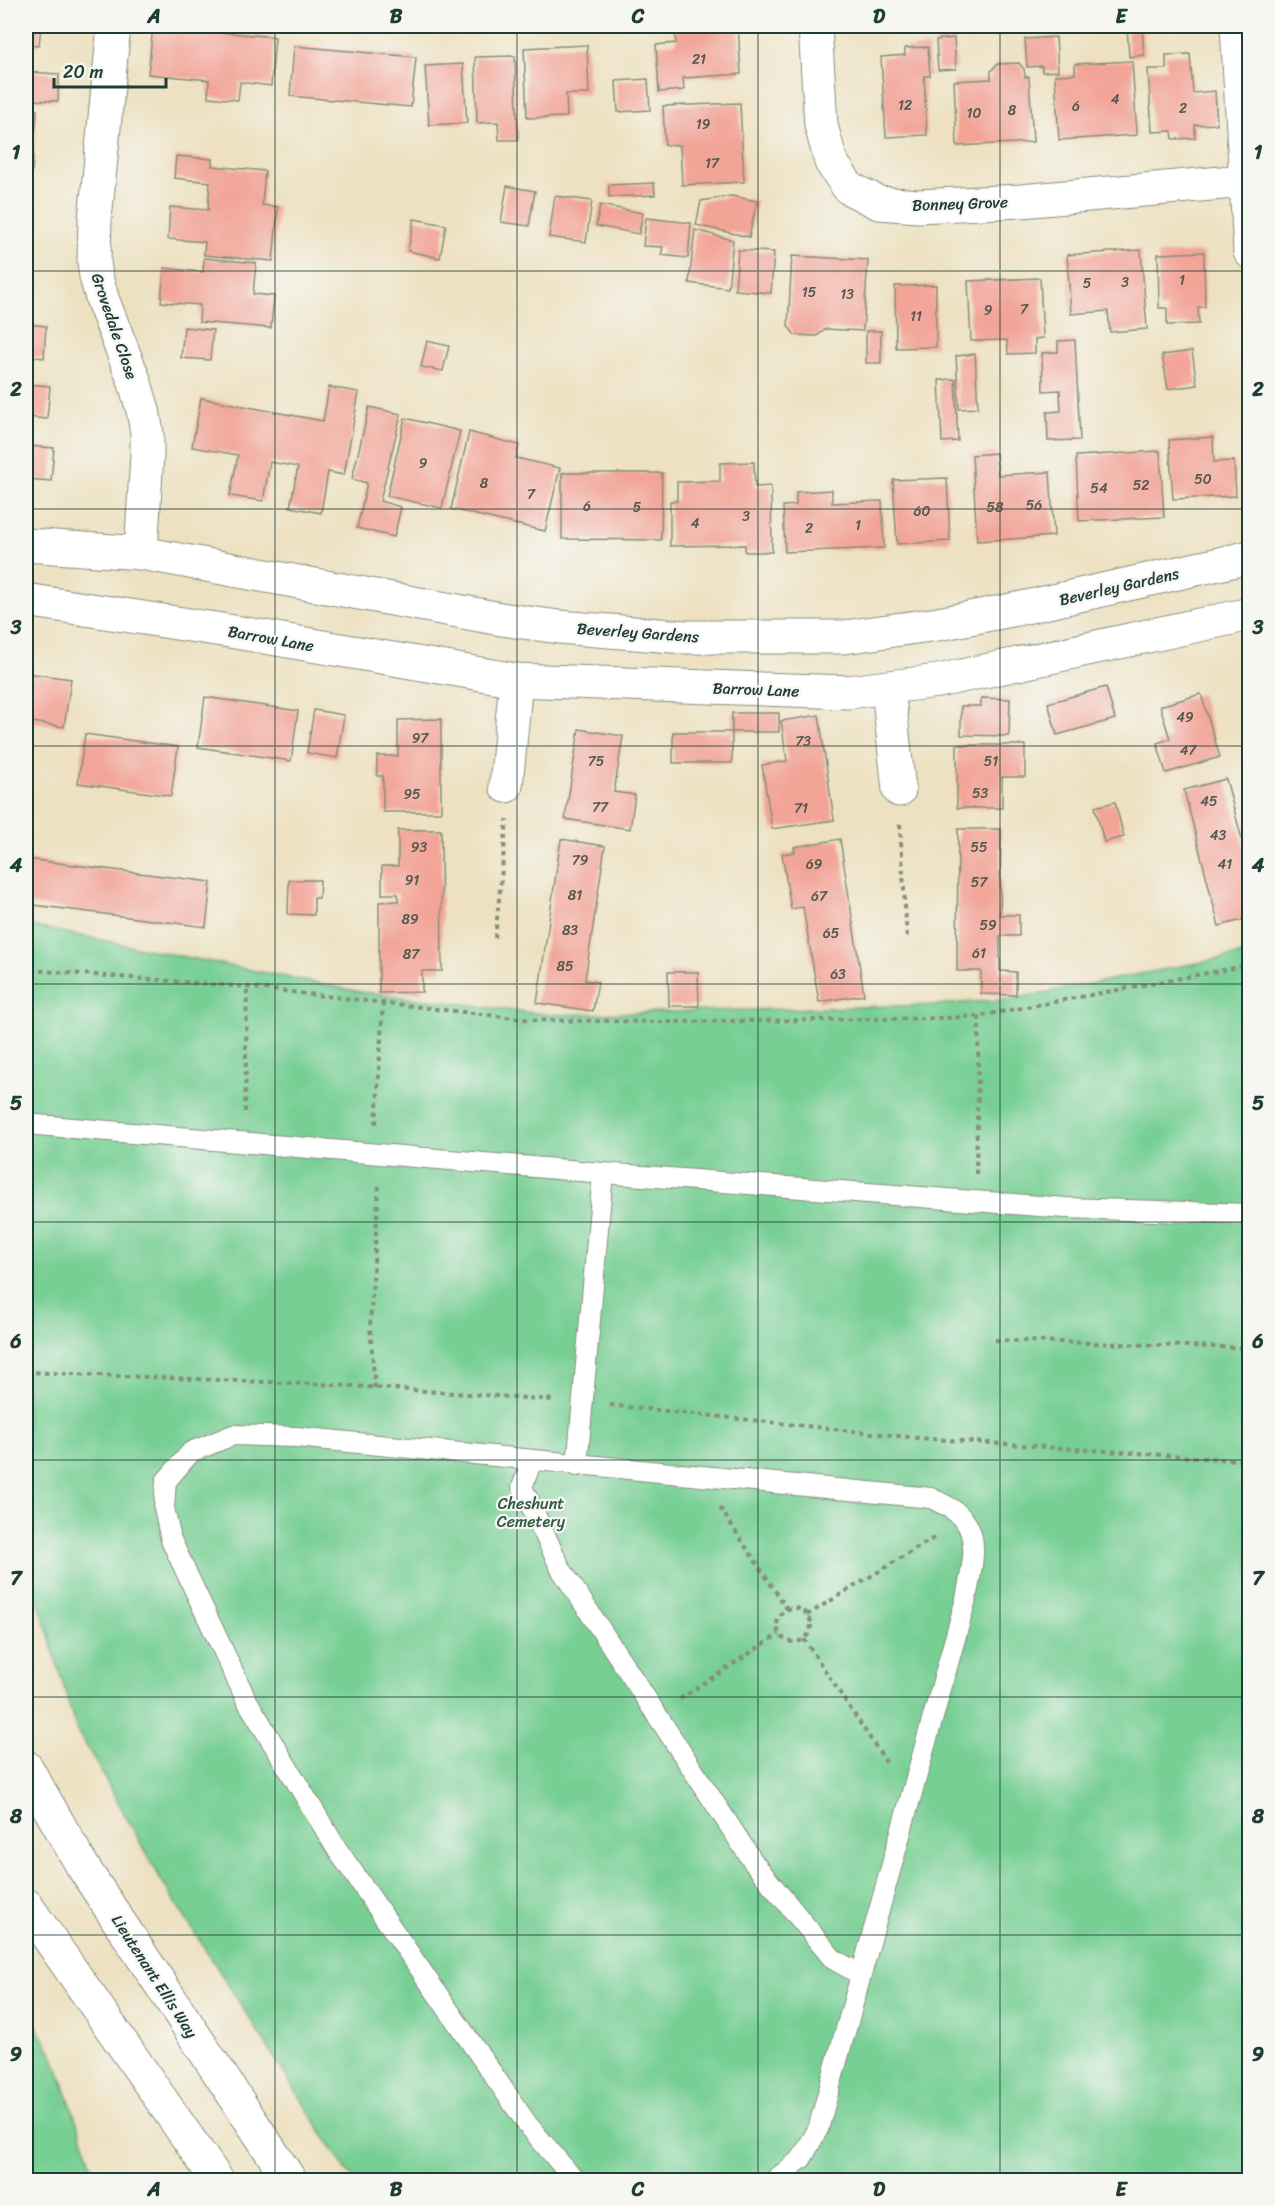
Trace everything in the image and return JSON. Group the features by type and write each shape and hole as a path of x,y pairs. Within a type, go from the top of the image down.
{"street":[{"name":"Grovedale Close","path":"114,26 95,219 94,262 104,301 134,380 147,433 141,554"},
{"name":"Bonney Grove","path":"815,26 821,125 831,162 849,188 879,203 918,206 1021,201 1244,181"},
{"path":"1237,26 1244,181 1250,252"},
{"name":"Beverley Gardens","path":"26,545 141,554 501,619 559,627 685,637 844,637 938,624 1017,609 1250,556"},
{"name":"Barrow Lane","path":"26,600 235,632 516,680 848,692 938,681 1250,614"},
{"path":"506,786 516,680"},
{"path":"888,688 899,790"},
{"name":"Lieutenant Ellis Way","path":"26,1767 83,1868 290,2181"},
{"path":"26,1905 217,2181"}],"lane":[{"path":"26,1124 603,1173 1066,1208 1250,1214"},
{"path":"577,1466 603,1173"},
{"path":"578,2181 571,2176 528,2125 338,1849 246,1699 171,1540 165,1508 166,1482 191,1452 233,1435 296,1437 577,1466 931,1498 953,1509 964,1519 971,1533 973,1561 966,1599 818,2129 802,2158 775,2181"},
{"path":"532,1461 522,1487 561,1569 754,1863 833,1959 861,1975"}],"path":[{"path":"495,938 507,830 506,786"},
{"path":"899,790 908,939"},
{"path":"26,1124 32,932"},
{"path":"31,970 248,987 532,1020 670,1022 980,1016 1250,965"},
{"path":"244,1142 248,987"},
{"path":"375,1388 369,1327 383,1002"},
{"path":"975,1201 980,1016"},
{"path":"995,1340 1250,1348"},
{"path":"26,1372 375,1388 583,1402 918,1438 1250,1461"},
{"path":"699,1477 788,1610"},
{"path":"807,1615 964,1519"},
{"path":"799,1609 807,1615 811,1625 808,1635 800,1641 788,1641 779,1634 777,1623 783,1612 788,1610 799,1609"},
{"path":"657,1714 779,1634"},
{"path":"804,1639 911,1798"}],"green space":[{"name":"Cheshunt Cemetery","path":"26,925 361,992 551,1015 935,1005 1012,999 1249,953 1249,2180 356,2180 346,2170 162,1881 75,1725 26,1557"},
{"path":"26,2006 54,2057 97,2180 26,2180"}],"building":[{"path":"26,26 41,26 39,46 26,45"},
{"path":"153,26 275,37 271,86 240,82 238,100 208,97 209,80 148,74"},
{"path":"675,26 738,26 741,74 683,78 684,90 659,92 656,45 676,43"},
{"path":"1127,26 1142,26 1144,55 1129,57"},
{"path":"1056,37 1058,71 1042,72 1042,66 1027,67 1025,39"},
{"path":"954,38 956,69 938,70 936,40"},
{"path":"587,45 589,94 566,94 567,117 527,118 524,48"},
{"path":"294,46 416,57 411,107 290,96"},
{"path":"928,47 930,76 924,76 927,135 886,137 881,57 905,55 905,48"},
{"path":"1190,54 1193,93 1215,91 1217,124 1195,125 1195,138 1173,139 1172,131 1152,132 1148,69 1166,69 1166,55"},
{"path":"515,56 518,140 499,140 498,122 477,123 475,57"},
{"path":"1132,61 1137,135 1059,140 1055,75 1075,74 1075,64"},
{"path":"1019,63 1024,69 1025,77 1029,77 1033,142 957,146 954,81 991,79 991,71 997,64"},
{"path":"463,64 467,123 429,125 425,66"},
{"path":"28,72 59,74 58,101 27,100"},
{"path":"648,79 650,110 618,112 616,81"},
{"path":"740,103 744,182 682,185 680,145 665,145 663,106"},
{"path":"26,109 37,110 32,171 26,170"},
{"path":"176,156 212,159 212,166 265,171 262,205 278,207 273,261 204,255 205,242 168,239 170,207 208,210 210,182 174,178"},
{"path":"654,183 655,195 609,197 609,185"},
{"path":"507,186 535,191 529,226 501,222"},
{"path":"555,196 592,201 586,242 549,237"},
{"path":"732,196 757,201 749,237 696,225 701,201"},
{"path":"600,205 643,213 639,234 596,226"},
{"path":"646,218 691,223 688,258 661,255 663,247 643,246"},
{"path":"414,219 446,225 440,258 408,251"},
{"path":"695,230 733,240 728,288 689,283"},
{"path":"738,250 774,252 771,293 735,290"},
{"path":"1141,250 1147,329 1110,332 1108,311 1071,314 1067,255"},
{"path":"1204,252 1205,307 1198,307 1199,324 1167,325 1167,308 1159,308 1158,254"},
{"path":"792,256 868,260 863,331 825,329 817,336 795,335 788,326"},
{"path":"204,258 256,263 253,294 274,296 271,328 199,322 200,305 161,302 164,268 203,272"},
{"path":"1040,278 1043,338 1035,339 1035,353 1008,354 1007,340 971,341 968,281"},
{"path":"936,285 936,347 896,348 895,286"},
{"path":"26,324 46,326 44,358 26,356"},
{"path":"184,327 213,330 210,360 181,358"},
{"path":"866,331 881,331 881,363 866,363"},
{"path":"1075,340 1080,440 1048,441 1047,412 1061,411 1060,390 1043,391 1042,353 1058,352 1058,341"},
{"path":"427,341 449,346 443,371 421,367"},
{"path":"1192,351 1197,385 1168,389 1162,355"},
{"path":"975,354 978,408 959,409 956,356"},
{"path":"955,379 958,441 942,442 939,380"},
{"path":"26,384 50,386 47,419 26,417"},
{"path":"329,387 359,392 344,475 328,472 321,513 290,507 298,467 270,462 263,501 230,496 238,455 192,447 201,398 323,421"},
{"path":"369,407 401,414 380,501 401,507 394,537 357,528 367,483 352,479"},
{"path":"405,418 460,431 442,508 387,496"},
{"path":"469,432 519,445 516,458 560,468 545,531 451,509"},
{"path":"1213,437 1214,462 1234,461 1236,496 1173,499 1169,440"},
{"path":"26,446 54,448 51,481 26,479"},
{"path":"1160,451 1164,517 1079,521 1076,456"},
{"path":"996,453 998,475 1050,472 1054,536 977,541 972,455"},
{"path":"754,462 755,487 771,486 772,552 745,552 745,545 670,546 670,501 677,501 677,482 720,481 720,463"},
{"path":"562,473 662,473 661,540 562,539"},
{"path":"947,478 950,541 897,544 893,480"},
{"path":"832,490 832,503 882,501 884,548 785,552 783,506 796,505 796,492"},
{"path":"26,673 71,679 64,727 26,721"},
{"path":"1106,687 1115,719 1057,735 1048,703"},
{"path":"1201,694 1220,757 1166,773 1157,743 1170,739 1160,706"},
{"path":"205,697 298,711 291,761 198,747"},
{"path":"981,698 1010,699 1009,736 961,735 961,706 981,706"},
{"path":"314,710 344,715 337,758 307,753"},
{"path":"732,713 779,713 779,732 732,732"},
{"path":"819,715 834,820 772,829 762,765 787,761 781,721"},
{"path":"441,719 441,812 383,812 383,776 377,776 377,756 398,756 398,720"},
{"path":"579,729 623,736 614,792 635,795 630,829 565,819"},
{"path":"673,732 732,732 732,763 673,763"},
{"path":"85,734 178,747 171,796 78,783"},
{"path":"957,745 1025,745 1025,777 1002,777 1002,808 957,808"},
{"path":"1226,779 1250,870 1250,918 1219,926 1184,790"},
{"path":"1115,802 1124,837 1104,842 1095,807"},
{"path":"958,829 1001,829 1000,915 1019,915 1019,936 1000,936 1000,971 1016,972 1016,995 981,994 981,971 957,971"},
{"path":"398,830 441,830 442,971 422,971 422,992 379,993 379,902 398,901 398,894 382,894 382,866 398,866"},
{"path":"561,839 605,846 585,980 598,982 593,1011 537,1003"},
{"path":"840,839 864,995 819,1002 803,907 791,909 782,854 795,852 794,847"},
{"path":"26,859 211,882 206,927 26,904"},
{"path":"289,880 320,880 319,898 314,898 314,915 288,914"},
{"path":"668,972 698,972 699,1006 669,1006"}]}
